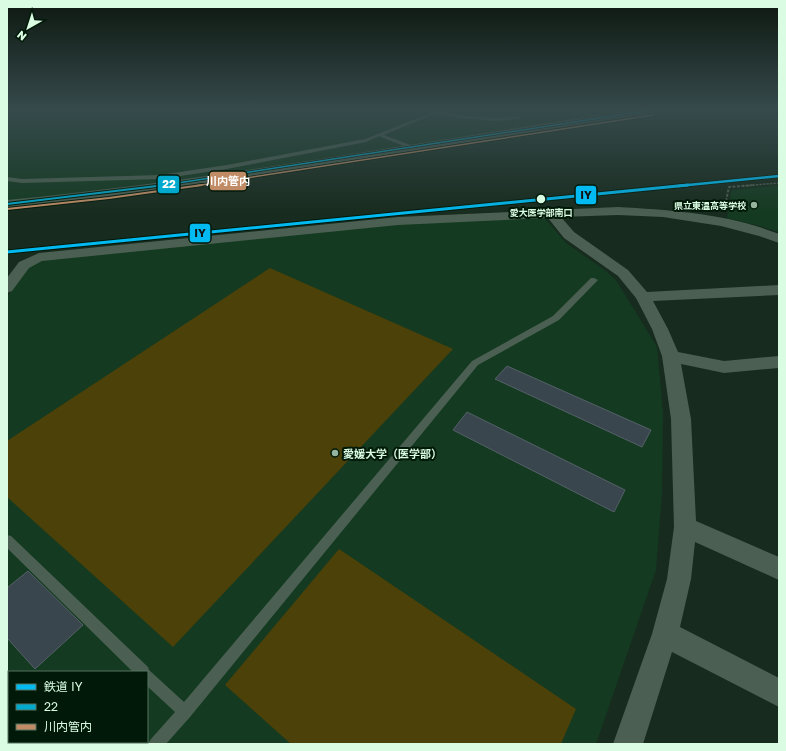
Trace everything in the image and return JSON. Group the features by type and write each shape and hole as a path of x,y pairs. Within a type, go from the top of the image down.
{"street":[{"path":"7,204 126,192 264,172 423,145"},
{"path":"7,288 24,265 39,257 398,221 618,211 663,213 721,222 764,233 779,239"},
{"path":"551,214 569,235 623,273 642,297 660,329 671,356 681,419 684,527 679,579 665,634 628,744"},
{"path":"642,297 779,290"},
{"path":"671,356 724,367 775,366"},
{"path":"684,527 779,569"},
{"path":"665,634 779,693"}],"lane":[{"path":"7,180 94,180 160,176 227,167 342,145"},
{"path":"405,145 410,147"},
{"path":"156,744 185,712 475,363 556,318 594,280"},
{"path":"7,540 142,671"},
{"path":"148,677 185,712"}],"path":[{"path":"721,222 729,187 779,183"}],"shaded area":[{"path":"7,145 413,145 262,169 7,202"},
{"name":"県立東温高等学校","path":"779,185 779,232 727,218 731,192 733,190"},
{"name":"愛媛大学（医学部）","path":"543,216 566,243 606,271 616,280 657,347 663,412 662,494 656,570 596,744 7,744 7,297 28,266 45,260 399,223"},
{"path":"270,268 453,349 173,647 7,497 7,441"},
{"path":"339,549 576,709 561,744 291,744 225,685"}],"building":[{"path":"507,366 651,430 642,447 495,379"},
{"path":"467,412 625,490 614,512 453,430"},
{"path":"28,571 83,625 35,669 7,638 7,588"}],"rail line":[{"name":"IY","path":"7,252 779,176"}],"transit line":[{"name":"22","path":"7,204 108,193 208,179 426,145"},
{"name":"川内管内","path":"7,209 109,198 209,184 460,145"}],"place":[{"name":"愛大医学部南口","path":"541,199"},
{"name":"県立東温高等学校","path":"754,205"},
{"name":"愛媛大学（医学部）","path":"335,453"}]}
